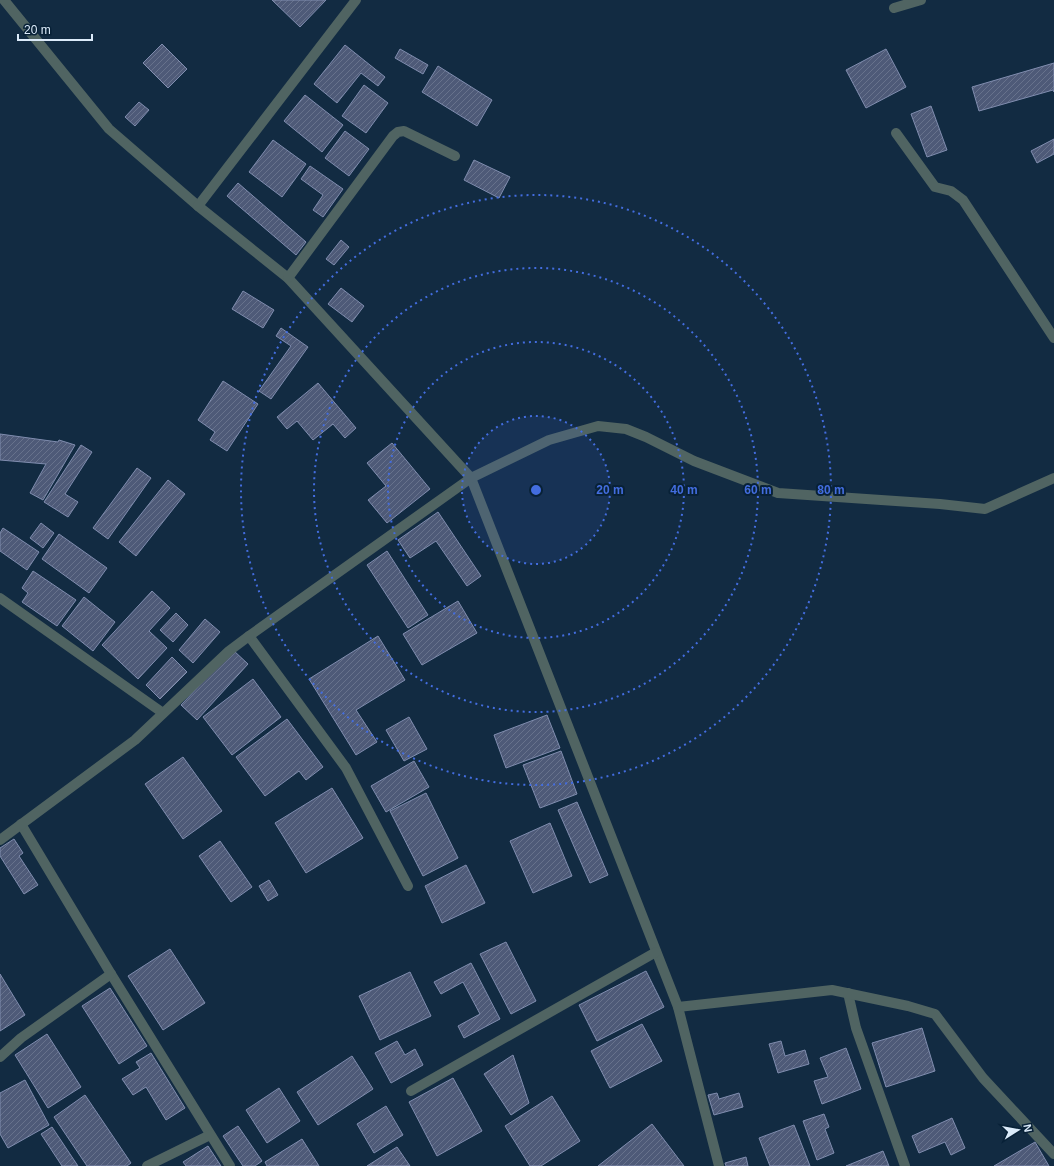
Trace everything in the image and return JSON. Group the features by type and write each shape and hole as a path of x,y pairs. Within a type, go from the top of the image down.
{"street":[{"path":"4,0 109,129 198,206 288,278 471,478 678,1007 719,1166"},
{"path":"198,206 356,0"},
{"path":"894,8 921,0"},
{"path":"288,278 393,136 398,132 404,131 455,156"},
{"path":"896,133 935,187 951,191 962,200 1054,338"},
{"path":"0,840 135,740 229,651 249,636 471,478 549,440 598,426 626,429 646,437 694,461 778,493 940,504 985,509 1054,478"},
{"path":"0,598 164,713"},
{"path":"249,636 346,768 408,886"},
{"path":"21,824 111,974 230,1166"},
{"path":"411,1091 656,952"},
{"path":"0,1057 22,1038 111,974"},
{"path":"678,1007 832,990 908,1006 935,1014 983,1078 1054,1154"},
{"path":"848,993 856,1028 905,1166"},
{"path":"147,1166 210,1135"}],"building":[{"path":"272,0 326,0 300,27"},
{"path":"162,44 187,69 168,88 143,63"},
{"path":"345,45 385,77 378,86 361,73 337,103 314,84"},
{"path":"400,49 428,65 423,74 395,58"},
{"path":"886,49 906,87 866,108 846,70"},
{"path":"1054,63 1054,92 1053,90 979,111 972,87"},
{"path":"438,66 492,100 477,126 422,92"},
{"path":"364,85 388,103 366,133 342,116"},
{"path":"305,95 343,125 322,152 284,121"},
{"path":"139,102 149,110 135,126 125,117"},
{"path":"931,106 947,150 927,157 911,114"},
{"path":"345,131 369,149 349,176 325,158"},
{"path":"1054,139 1054,154 1037,163 1031,151"},
{"path":"273,140 306,164 282,197 249,172"},
{"path":"474,160 510,177 499,198 464,180"},
{"path":"310,166 343,189 323,217 313,210 323,195 301,179"},
{"path":"238,183 306,242 296,255 227,196"},
{"path":"341,240 349,247 334,265 326,259"},
{"path":"341,288 364,306 352,322 328,304"},
{"path":"243,291 274,310 263,328 232,309"},
{"path":"281,328 308,347 271,399 259,391 291,346 276,336"},
{"path":"223,381 258,404 227,451 210,440 215,432 198,420"},
{"path":"318,383 356,428 345,438 333,424 313,440 297,421 287,429 277,417"},
{"path":"0,434 58,442 59,440 75,445 43,500 30,493 46,464 0,460"},
{"path":"392,443 430,489 387,523 368,500 386,486 367,463"},
{"path":"81,445 92,452 65,494 78,502 68,517 44,502"},
{"path":"137,468 151,478 108,539 93,528"},
{"path":"168,480 185,494 136,556 119,542"},
{"path":"438,512 481,576 467,586 436,541 410,558 398,540"},
{"path":"41,523 54,533 43,548 30,538"},
{"path":"3,528 39,552 27,570 0,551 0,533"},
{"path":"59,534 107,568 89,593 42,559"},
{"path":"387,551 428,615 408,628 367,565"},
{"path":"33,571 76,600 57,626 22,602 28,593 22,588"},
{"path":"152,591 170,608 149,631 167,648 138,679 102,645"},
{"path":"84,597 115,622 93,651 62,626"},
{"path":"458,601 477,633 422,665 403,634"},
{"path":"176,613 188,625 173,642 160,630"},
{"path":"205,619 220,632 193,663 179,650"},
{"path":"378,636 405,680 356,710 377,742 356,755 309,679"},
{"path":"233,650 248,664 197,720 181,705"},
{"path":"172,657 187,672 160,699 146,685"},
{"path":"253,679 281,717 232,755 203,717"},
{"path":"547,715 560,748 506,768 494,735"},
{"path":"409,717 427,749 404,761 386,730"},
{"path":"287,719 323,767 306,780 299,771 265,796 236,757"},
{"path":"561,751 577,794 540,808 523,765"},
{"path":"183,757 222,811 183,839 145,784"},
{"path":"414,761 429,787 386,812 371,786"},
{"path":"332,788 363,838 306,873 275,823"},
{"path":"426,793 458,858 423,876 390,811"},
{"path":"577,802 608,875 590,883 558,810"},
{"path":"550,823 572,876 533,893 510,841"},
{"path":"14,839 23,853 19,856 38,885 24,894 0,856 0,848"},
{"path":"220,841 252,887 231,902 199,856"},
{"path":"466,865 485,903 442,923 425,886"},
{"path":"269,880 278,895 268,901 259,886"},
{"path":"506,942 536,1001 511,1014 480,954"},
{"path":"170,949 205,1003 163,1030 128,976"},
{"path":"471,963 500,1019 464,1038 458,1026 480,1014 463,982 441,994 434,982"},
{"path":"646,971 664,1007 597,1041 579,1005"},
{"path":"410,972 431,1016 380,1040 359,996"},
{"path":"0,974 25,1015 0,1031"},
{"path":"110,988 147,1046 119,1064 82,1006"},
{"path":"642,1024 662,1061 610,1088 591,1051"},
{"path":"922,1028 935,1071 886,1087 872,1043"},
{"path":"47,1034 81,1087 48,1108 15,1055"},
{"path":"397,1041 405,1055 415,1049 423,1065 391,1083 375,1053"},
{"path":"781,1041 785,1056 805,1050 809,1064 778,1073 769,1044"},
{"path":"846,1048 861,1089 822,1104 814,1081 828,1077 820,1058"},
{"path":"151,1053 185,1108 166,1120 146,1087 133,1095 122,1079 140,1068 136,1062"},
{"path":"513,1055 529,1103 511,1115 484,1074"},
{"path":"352,1056 373,1089 318,1125 297,1092"},
{"path":"453,1078 482,1131 437,1156 409,1102"},
{"path":"25,1080 49,1125 8,1148 0,1134 0,1093"},
{"path":"279,1088 300,1121 267,1143 246,1110"},
{"path":"717,1093 719,1099 739,1093 743,1107 714,1115 708,1095"},
{"path":"85,1095 131,1163 127,1166 87,1166 54,1117"},
{"path":"552,1096 580,1141 541,1166 530,1166 505,1126"},
{"path":"386,1106 403,1135 374,1153 357,1124"},
{"path":"824,1114 829,1127 825,1129 834,1153 817,1160 803,1121"},
{"path":"952,1118 965,1148 951,1155 945,1142 919,1153 912,1136"},
{"path":"652,1124 684,1166 598,1166"},
{"path":"794,1125 810,1166 770,1166 759,1138"},
{"path":"238,1126 262,1161 255,1166 243,1166 223,1136"},
{"path":"52,1127 78,1166 62,1166 41,1134"},
{"path":"302,1139 319,1166 267,1166 265,1162"},
{"path":"1035,1142 1049,1166 994,1166"},
{"path":"208,1146 221,1166 186,1166 183,1162"},
{"path":"397,1147 410,1166 367,1166"},
{"path":"883,1151 889,1166 846,1166"},
{"path":"746,1157 748,1166 726,1166 725,1163"}]}
